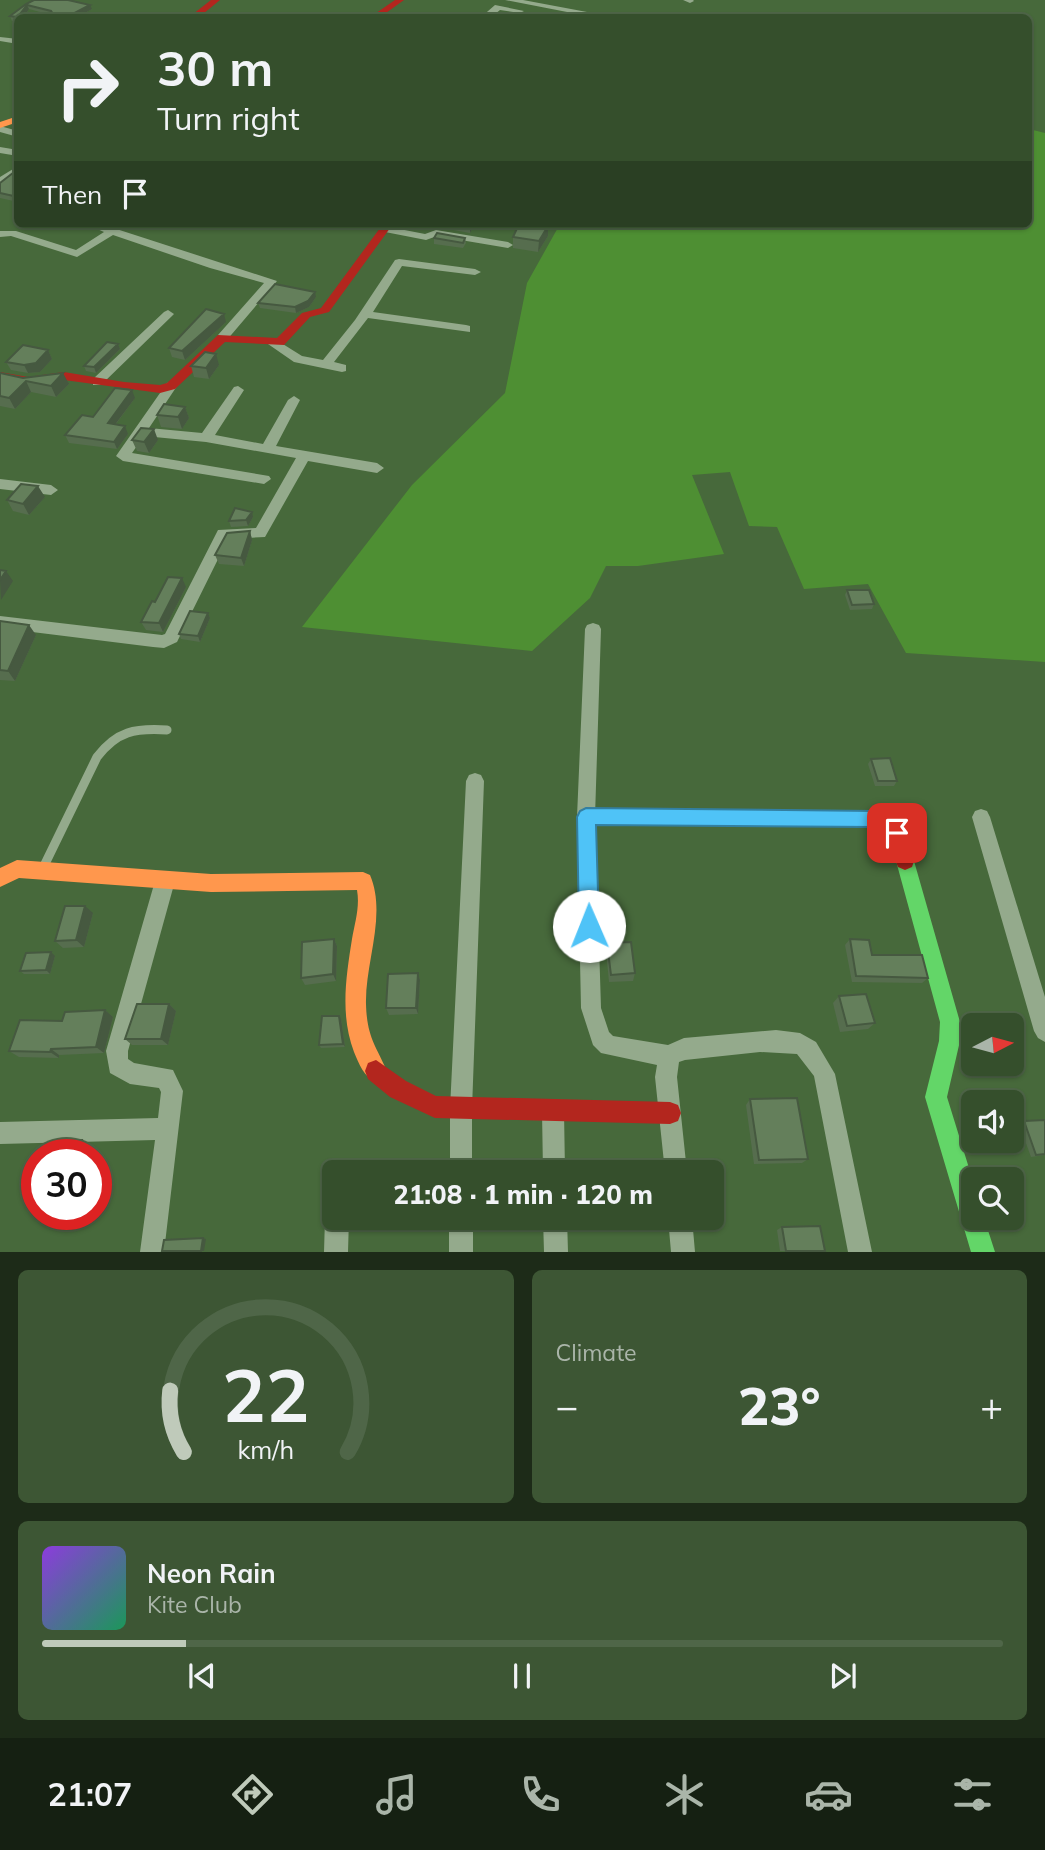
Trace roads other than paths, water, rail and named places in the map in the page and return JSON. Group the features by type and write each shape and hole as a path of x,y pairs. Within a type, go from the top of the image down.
{"street":[{"path":"197,14 216,0"},
{"path":"379,14 400,0"},
{"path":"509,0 593,14"},
{"path":"560,8 569,0"},
{"path":"489,14 498,7 533,14"},
{"path":"14,172 0,181 14,185"},
{"path":"103,228 214,266 271,281 222,338 171,386 122,453 125,457 264,479"},
{"path":"274,344 284,340 308,313 325,310 385,228"},
{"path":"390,228 426,237 436,233 508,245"},
{"path":"0,234 12,233 76,254 112,231"},
{"path":"326,364 401,261 475,272"},
{"path":"97,382 168,314"},
{"path":"365,314 466,329"},
{"path":"222,338 274,344 291,356 342,368"},
{"path":"0,376 28,381 60,376 150,390 171,386"},
{"path":"206,438 238,390"},
{"path":"267,449 294,400"},
{"path":"138,431 206,438 377,468"},
{"path":"0,622 164,642 171,638 223,534 260,533 304,456"},
{"path":"0,484 51,491"},
{"path":"593,629 586,817 591,1008 596,1029 608,1046 669,1056 684,1049 785,1040 802,1044 812,1052 824,1074 860,1251"},
{"path":"461,1160 475,781"},
{"path":"586,817 858,818 888,823 897,833 951,1021 950,1046 936,1079 936,1097 983,1251"},
{"path":"981,817 1045,1031"},
{"path":"0,877 17,869 165,881 248,884 363,881 368,887 368,902 356,985 356,1015 369,1064 412,1098 435,1107 461,1109 670,1113"},
{"path":"152,1251 172,1091 165,1078 131,1073 118,1065 117,1051 165,881"},
{"path":"669,1056 666,1077 675,1160"},
{"path":"553,1111 554,1160"},
{"path":"0,1133 168,1129"},
{"path":"336,1251 337,1230"},
{"path":"461,1230 461,1251"},
{"path":"555,1230 556,1251"},
{"path":"681,1230 683,1251"}],"lane":[{"path":"41,870 107,742 125,731 141,728 167,730"}]}
